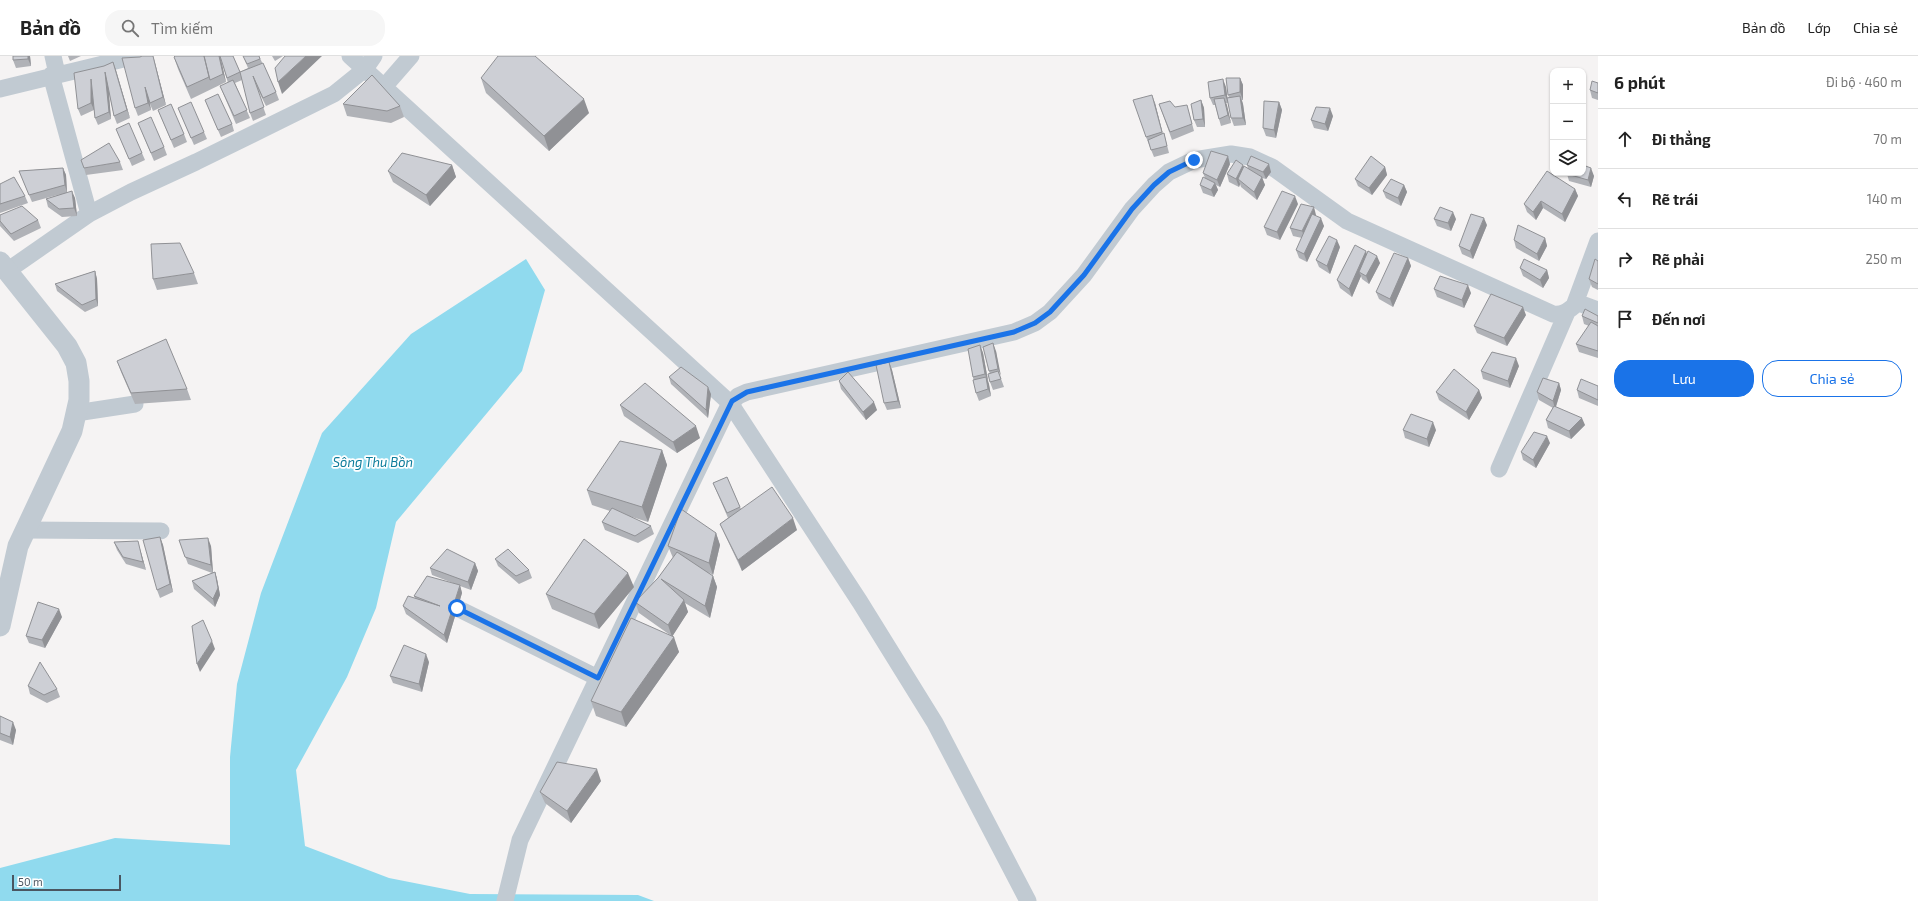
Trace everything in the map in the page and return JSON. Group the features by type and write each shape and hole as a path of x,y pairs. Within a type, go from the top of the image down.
{"street":[{"path":"53,56 54,74 89,214"},
{"path":"0,89 54,74 136,56"},
{"path":"350,56 369,62 384,86 730,403 864,609 935,723 1028,901"},
{"path":"384,86 411,56"},
{"path":"0,626 18,546 72,431 79,400 80,381 76,363 67,346 3,266 89,214 131,192 196,162 334,94 369,62"},
{"path":"505,901 520,840 730,403 738,396 747,392 1014,332 1035,323 1050,312 1084,275 1132,209 1154,185 1169,172 1194,160 1231,154 1250,157 1272,167 1347,221 1539,308 1560,314 1571,307 1598,310"},
{"path":"1499,469 1571,307 1598,241"},
{"path":"76,413 135,404"},
{"path":"25,530 160,531"},
{"path":"457,608 598,678"}],"water":[{"name":"Sông Thu Bồn","path":"526,259 545,290 522,371 396,522 376,608 347,677 296,770 305,846 389,878 470,894 638,895 654,901 0,901 0,868 115,838 230,845 230,757 237,684 261,593 322,433 411,334"}],"building":[{"path":"13,56 28,56 28,59 13,60"},
{"path":"153,56 163,97 150,103 145,87 148,103 135,108 122,58"},
{"path":"204,56 209,77 187,87 174,57"},
{"path":"204,56 219,56 223,74 210,80"},
{"path":"220,56 233,56 240,72 227,78"},
{"path":"243,56 259,56 260,59 247,64"},
{"path":"285,56 306,56 278,82 275,68"},
{"path":"498,56 535,56 584,99 544,136 481,78"},
{"path":"113,62 127,110 114,116 105,72 109,112 95,118 91,79 91,103 78,109 74,73 104,66"},
{"path":"263,63 276,92 263,98 253,76 264,107 250,113 240,72"},
{"path":"372,75 400,106 387,111 343,104"},
{"path":"1226,78 1240,78 1240,92 1228,95"},
{"path":"1223,79 1225,95 1210,98 1208,82"},
{"path":"233,80 247,110 234,116 220,86"},
{"path":"1592,81 1598,83 1598,93 1590,90"},
{"path":"218,94 232,124 218,130 205,100"},
{"path":"1152,95 1162,132 1146,137 1133,100"},
{"path":"1240,96 1243,118 1231,118 1227,98"},
{"path":"1224,98 1228,115 1219,119 1214,99"},
{"path":"1201,100 1203,119 1194,120 1191,104"},
{"path":"1170,101 1175,107 1187,105 1192,124 1170,132 1159,104"},
{"path":"1264,101 1279,102 1274,130 1263,128"},
{"path":"191,102 204,132 191,138 178,108"},
{"path":"171,104 184,134 171,140 158,110"},
{"path":"1316,107 1330,108 1325,124 1311,120"},
{"path":"151,117 164,147 151,153 138,123"},
{"path":"129,123 142,153 129,159 116,129"},
{"path":"1164,133 1167,146 1151,150 1148,140"},
{"path":"109,143 120,162 84,168 81,160"},
{"path":"1211,151 1228,156 1217,180 1203,173"},
{"path":"402,153 452,165 426,195 388,171"},
{"path":"1251,156 1269,164 1263,172 1247,165"},
{"path":"1371,156 1385,167 1369,188 1355,179"},
{"path":"1236,160 1243,165 1236,179 1227,174"},
{"path":"1244,166 1262,177 1254,192 1238,179"},
{"path":"1586,166 1591,168 1588,180 1574,176 1586,176"},
{"path":"63,168 65,185 29,195 19,171"},
{"path":"1547,171 1550,173 1550,176 1555,176 1575,189 1562,214 1541,201 1533,212 1524,204"},
{"path":"14,177 25,196 0,204 0,184"},
{"path":"1203,177 1215,183 1211,190 1200,185"},
{"path":"1391,179 1404,185 1398,198 1383,191"},
{"path":"72,191 74,208 59,209 46,199"},
{"path":"1282,191 1295,196 1277,232 1264,227"},
{"path":"1301,204 1314,207 1302,231 1290,228"},
{"path":"22,206 38,220 11,234 0,221 0,215"},
{"path":"1440,207 1453,212 1448,223 1434,219"},
{"path":"1312,214 1321,218 1304,254 1296,250"},
{"path":"1471,214 1484,218 1470,251 1459,246"},
{"path":"1518,225 1545,238 1537,254 1514,240"},
{"path":"1329,236 1337,240 1327,266 1316,260"},
{"path":"180,243 194,273 153,279 151,244"},
{"path":"1355,245 1366,251 1349,289 1337,280"},
{"path":"1368,251 1377,256 1366,276 1359,272"},
{"path":"1394,253 1408,258 1390,299 1376,292"},
{"path":"1524,259 1547,270 1540,280 1520,268"},
{"path":"1595,259 1598,261 1598,284 1589,279"},
{"path":"95,271 96,299 82,305 55,284"},
{"path":"1440,276 1468,285 1462,300 1434,289"},
{"path":"1491,294 1523,307 1504,338 1474,326"},
{"path":"1585,309 1598,316 1598,323 1582,316"},
{"path":"1591,322 1598,326 1598,351 1576,344"},
{"path":"166,339 187,389 131,393 117,361"},
{"path":"993,343 998,369 989,371 983,347"},
{"path":"980,345 985,374 973,377 968,349"},
{"path":"1492,352 1516,358 1508,381 1481,371"},
{"path":"889,362 898,401 884,403 876,365"},
{"path":"681,367 708,387 706,410 669,377"},
{"path":"1454,369 1479,390 1466,412 1436,392"},
{"path":"998,371 1001,379 990,382 988,374"},
{"path":"848,372 874,402 863,412 839,381"},
{"path":"986,377 988,389 976,393 973,380"},
{"path":"1543,378 1559,383 1553,401 1537,392"},
{"path":"1581,379 1598,386 1598,400 1577,390"},
{"path":"645,383 696,426 673,442 620,405"},
{"path":"1554,406 1582,418 1569,431 1546,420"},
{"path":"1411,414 1433,422 1427,439 1403,430"},
{"path":"1534,432 1547,436 1533,460 1521,452"},
{"path":"620,441 662,450 642,507 587,490"},
{"path":"727,477 740,507 727,513 713,483"},
{"path":"772,487 793,518 738,560 720,524"},
{"path":"612,508 651,526 635,536 602,522"},
{"path":"681,509 716,533 709,563 668,546"},
{"path":"160,537 170,584 157,590 143,540"},
{"path":"208,538 211,565 185,557 179,540"},
{"path":"584,539 628,573 594,614 546,594"},
{"path":"138,541 143,562 123,557 114,542"},
{"path":"447,549 475,563 468,582 430,568"},
{"path":"508,549 529,570 516,576 495,559"},
{"path":"677,552 713,576 705,606 661,579 684,600 668,625 635,602 658,578"},
{"path":"215,572 218,588 213,599 192,581"},
{"path":"427,576 460,585 444,635 403,606 408,596 440,606 414,596"},
{"path":"38,602 59,609 42,640 26,636"},
{"path":"631,618 674,637 621,712 591,701"},
{"path":"203,620 212,641 197,664 192,626"},
{"path":"404,645 426,654 419,684 390,676"},
{"path":"40,662 57,689 44,695 28,686"},
{"path":"0,716 13,722 10,737 0,733"},
{"path":"557,762 597,769 567,811 540,792"}],"route":[{"path":"457,608 598,678 732,401 738,396 747,392 1014,332 1035,323 1050,312 1084,275 1132,209 1154,185 1169,172 1194,160"}]}
